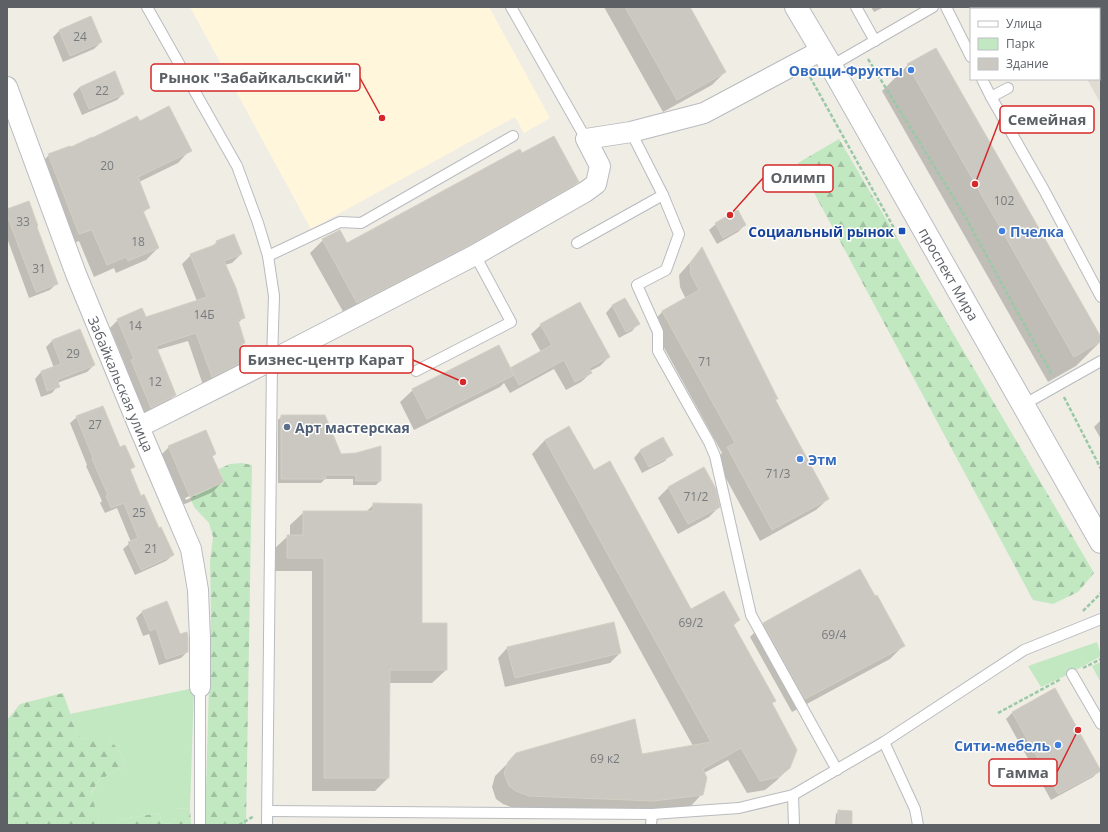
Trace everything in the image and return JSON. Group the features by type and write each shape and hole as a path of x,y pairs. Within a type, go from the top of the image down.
{"main road":[{"name":"проспект Мира","path":"796,7 1101,542"}],"street":[{"path":"138,427 272,360 475,254 596,184 600,166 586,139 631,132 704,112 826,58"},
{"name":"Забайкальская улица","path":"7,87 76,274 138,427 192,549 198,590 200,687"}],"lane":[{"path":"147,7 236,166 258,223 268,256 274,296 272,360 268,825"},
{"path":"511,7 586,139"},
{"path":"856,7 875,41"},
{"path":"826,58 862,48 933,7"},
{"path":"946,7 970,55"},
{"path":"982,80 1101,295"},
{"path":"991,97 1008,88"},
{"path":"631,132 663,195 679,234 666,270 637,285 658,332 658,351 709,442 715,456 751,615 836,770"},
{"path":"268,256 340,222 361,223 514,136"},
{"path":"577,243 663,195"},
{"path":"416,371 511,322 475,254"},
{"path":"1023,405 1101,361"},
{"path":"268,811 652,814 739,808 793,795 884,742 1024,650 1101,619"},
{"path":"1072,674 1101,724"},
{"path":"200,687 200,825"},
{"path":"884,742 916,809 918,825"},
{"path":"793,795 794,825"},
{"path":"651,825 652,814"}],"path":[{"path":"862,48 963,213 1058,385 1101,469"},
{"path":"808,73 894,228"},
{"path":"1083,611 1101,592"},
{"path":"998,713 1101,659"}],"shaded area":[{"path":"190,7 489,7 550,118 524,133 515,117 311,229"},
{"path":"1101,7 1101,104 1088,80 1100,80 1100,8 1048,8"}],"green space":[{"path":"839,139 1094,573 1078,592 1053,604 1033,600 798,163"},
{"path":"242,463 252,465 246,825 205,825 211,614 210,561 213,537 209,523 194,507 190,497 224,482 219,469 230,464"},
{"path":"1097,642 1101,656 1067,675 1041,687 1028,666"},
{"path":"1101,662 1101,683 1092,666"},
{"path":"194,688 190,808 175,809 173,823 162,824 159,813 117,820 118,825 100,825 91,794 99,780 125,766 124,761 119,751 109,740 87,740 78,736 70,714"},
{"path":"63,693 78,736 87,740 109,740 119,751 124,761 125,766 99,780 91,793 100,825 7,825 8,719 20,704"},
{"path":"190,808 191,825 118,825 117,820 159,813 162,824 173,823 174,809"}],"building":[{"path":"625,7 690,7 726,72 677,100"},
{"path":"91,16 102,42 70,56 59,30"},
{"path":"936,48 1101,337 1101,341 1074,357 907,64"},
{"path":"115,71 124,94 89,109 80,87"},
{"path":"169,106 192,151 138,177 150,208 143,211 159,248 128,261 126,257 107,265 92,230 79,234 48,154 70,146 71,147 137,116 140,121"},
{"path":"554,136 579,182 470,245 357,303 322,239 340,230 347,243 520,149 522,153"},
{"path":"29,201 58,284 36,292 7,215 7,209"},
{"path":"738,210 746,225 723,238 715,223"},
{"path":"234,234 242,254 224,261 236,288 245,318 238,320 245,343 241,344 246,360 212,377 196,333 156,346 176,395 151,408 131,360 134,359 117,319 142,308 146,317 207,297 190,254 217,244 216,241"},
{"path":"702,247 778,399 775,399 829,499 772,530 727,447 735,443 662,311 699,290 691,275 690,263"},
{"path":"625,298 640,324 626,332 612,305"},
{"path":"580,302 610,357 589,368 592,373 575,382 564,360 519,385 510,368 552,345 540,324"},
{"path":"80,329 95,365 57,380 60,387 47,391 41,371 61,364 52,340"},
{"path":"499,345 514,375 427,419 412,389"},
{"path":"103,406 120,447 125,445 135,467 130,469 141,496 144,494 159,528 161,527 174,555 141,570 128,542 138,538 124,503 111,508 106,496 108,495 92,459 93,458 76,416"},
{"path":"281,415 325,415 341,454 356,453 381,446 381,481 356,481 356,475 325,475 326,479 281,479"},
{"path":"569,426 594,470 610,461 691,609 724,591 740,620 733,624 776,701 772,703 797,750 790,768 779,777 760,781 741,748 703,769 707,778 703,795 653,801 529,796 516,791 509,786 504,773 508,762 516,753 635,719 642,754 711,742 545,440"},
{"path":"206,430 216,454 212,456 224,482 190,497 168,446"},
{"path":"663,437 673,455 649,467 640,450"},
{"path":"704,467 716,489 720,507 688,524 668,487"},
{"path":"373,503 422,504 422,623 447,623 447,670 390,670 389,778 324,778 324,558 287,558 287,535 303,535 303,511 373,511"},
{"path":"860,569 875,596 877,595 905,646 805,699 763,623"},
{"path":"167,601 180,634 187,632 188,652 166,659 156,628 150,631 142,611"},
{"path":"614,622 621,653 515,678 507,647"},
{"path":"1055,688 1101,771 1058,794 1012,712"},
{"path":"838,810 852,811 852,825 838,825"}],"place":[{"name":"Овощи-Фрукты","path":"911,70"},
{"name":"Рынок \"Забайкальский\"","path":"382,118"},
{"name":"Семейная","path":"975,184"},
{"name":"Олимп","path":"730,215"},
{"name":"Социальный рынок","path":"902,231"},
{"name":"Пчелка","path":"1002,231"},
{"name":"Бизнес-центр Карат","path":"463,382"},
{"name":"Арт мастерская","path":"287,427"},
{"name":"Этм","path":"800,459"},
{"name":"Гамма","path":"1078,730"},
{"name":"Сити-мебель","path":"1058,745"}]}
